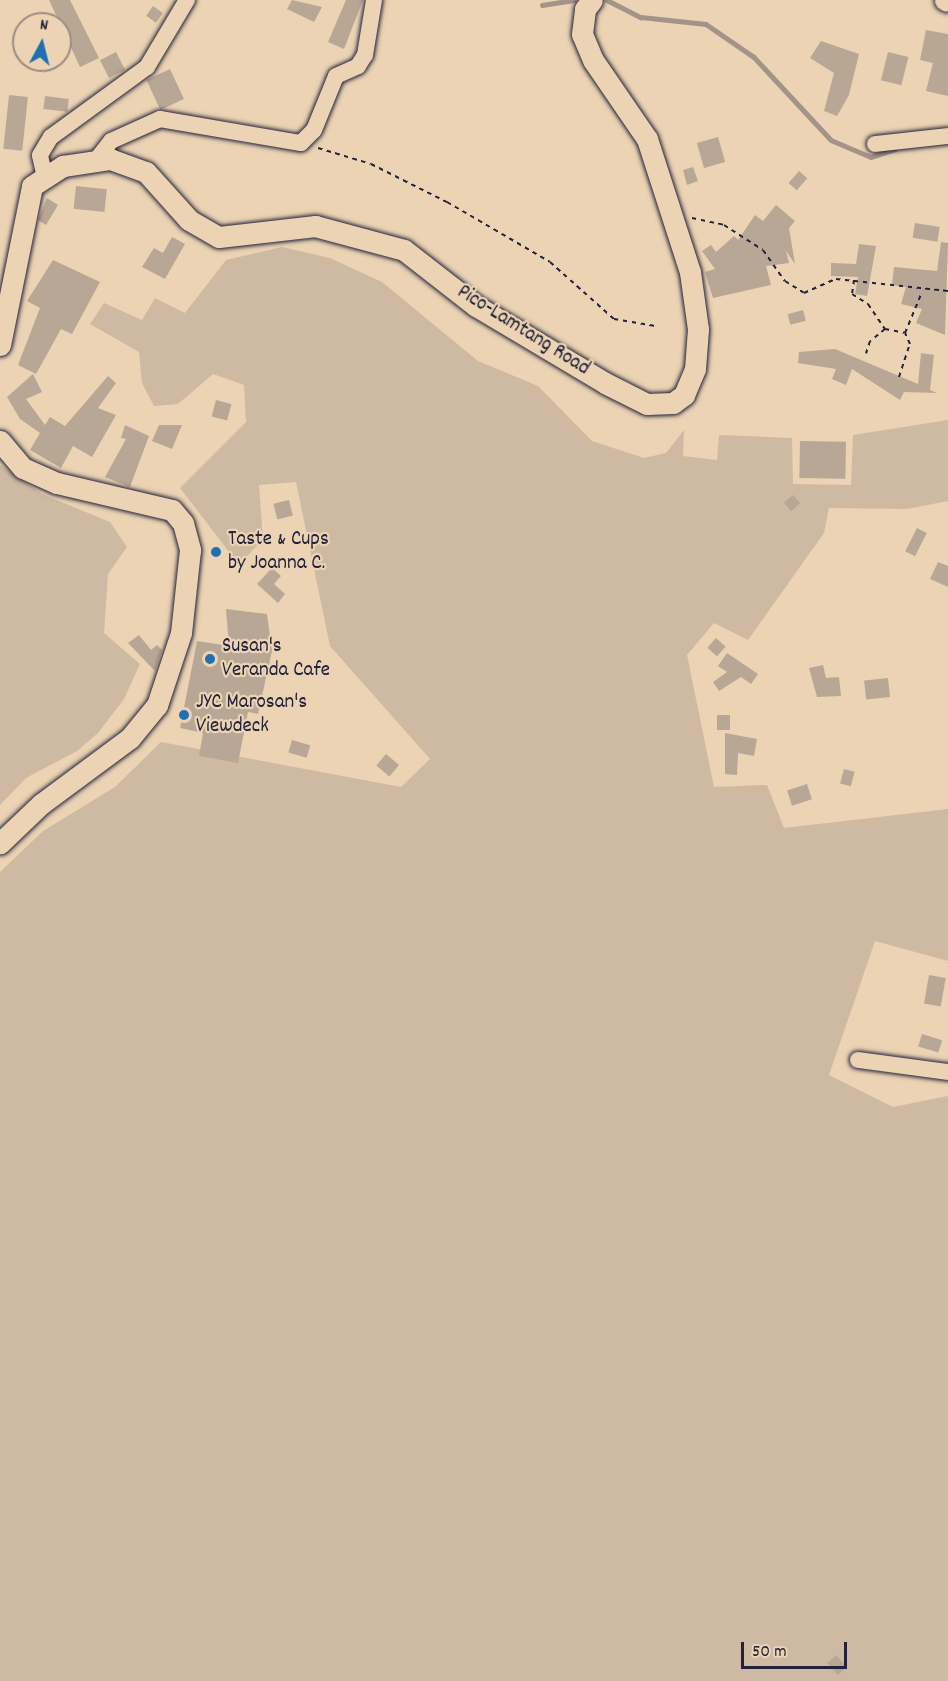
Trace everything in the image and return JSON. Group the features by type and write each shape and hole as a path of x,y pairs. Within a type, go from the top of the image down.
{"main road":[{"name":"Pico-Lamtang Road","path":"44,174 97,159 124,162 146,172 189,220 219,237 315,226 404,250 476,306 636,400 659,407 684,394 697,345 692,283 677,219 647,139 593,60 582,34 585,9 592,0"},
{"path":"0,345 23,219 32,186 44,174"},
{"path":"0,441 23,468 57,483 172,510 183,523 190,550 181,633 157,705 130,738 41,804 0,843"}],"street":[{"path":"44,174 40,155 51,137 147,67 187,0"},
{"path":"97,159 111,141 160,119 301,143 314,130 336,76 358,66 366,55 374,0"},
{"path":"874,144 948,136"},
{"path":"858,1060 948,1072"}],"path":[{"path":"301,143 371,164 447,202 550,262 614,319 655,326"},
{"path":"677,219 724,225 763,250 785,281 804,293 836,279 922,292 948,291"},
{"path":"854,280 852,294 868,304 885,329 905,333"},
{"path":"899,377 910,344 905,333 922,292"},
{"path":"866,353 870,341 885,329"}],"shaded area":[{"path":"282,247 330,258 382,282 478,361 538,386 592,441 644,458 666,453 684,430 683,456 717,460 719,435 792,438 793,484 851,485 853,435 948,420 948,501 907,509 829,508 824,533 748,640 714,623 687,655 714,787 767,785 784,828 948,809 948,961 875,941 829,1075 893,1107 948,1096 948,1681 0,1681 0,872 43,831 115,787 161,742 401,787 430,759 330,646 296,482 259,485 263,539 239,565 180,488 246,422 244,385 213,374 178,404 154,406 142,383 139,352 90,324 104,303 142,320 155,298 185,313 226,260"},
{"path":"0,465 42,494 110,522 127,547 108,574 104,633 140,664 124,699 98,733 77,751 26,778 0,805"}],"building":[{"path":"49,0 70,0 99,58 80,67 72,50 72,12 55,12"},
{"path":"292,0 322,7 314,22 287,9"},
{"path":"346,0 363,0 344,49 328,42"},
{"path":"153,6 163,13 156,23 146,16"},
{"path":"926,30 948,34 948,96 926,91 933,63 920,60"},
{"path":"821,41 859,54 849,95 837,116 824,111 834,73 810,58"},
{"path":"116,52 125,70 109,78 100,60"},
{"path":"888,52 908,57 901,85 881,80"},
{"path":"170,69 184,99 160,110 146,80"},
{"path":"9,95 28,97 22,151 3,149"},
{"path":"45,96 69,99 67,112 43,109"},
{"path":"718,137 725,162 704,168 697,143"},
{"path":"693,167 698,181 687,185 683,170"},
{"path":"799,171 807,178 797,190 789,183"},
{"path":"76,186 107,189 104,212 74,209"},
{"path":"47,198 58,205 46,225 38,220"},
{"path":"776,205 795,221 789,228 795,264 786,251 789,263 766,266 771,285 713,298 705,272 715,269 702,251 711,245 716,252 734,236 738,240 755,215 763,221"},
{"path":"915,223 940,227 937,242 913,238"},
{"path":"172,237 185,244 165,279 142,267 154,248 163,253"},
{"path":"941,242 948,243 945,335 916,323 922,309 901,304 906,287 892,285 894,267 937,271"},
{"path":"859,244 876,246 867,296 855,294 858,277 831,276 831,263 856,264"},
{"path":"53,260 100,282 72,334 61,329 36,374 18,365 40,308 27,301"},
{"path":"803,310 806,321 790,325 788,314"},
{"path":"835,349 918,384 921,353 934,355 930,390 937,393 904,392 900,400 852,369 846,385 832,379 836,369 798,363 799,352"},
{"path":"33,374 42,392 26,399 45,425 50,417 65,426 108,376 116,383 98,408 116,415 92,457 73,446 61,468 30,450 40,433 20,419 7,397"},
{"path":"216,400 231,404 227,421 212,416"},
{"path":"125,425 149,436 130,487 105,477 126,439 121,438"},
{"path":"159,425 182,425 172,449 152,441"},
{"path":"800,441 846,442 845,479 799,478"},
{"path":"793,495 800,503 791,511 784,503"},
{"path":"289,500 293,516 277,519 273,504"},
{"path":"917,528 927,533 915,556 905,551"},
{"path":"938,562 948,566 948,587 930,579"},
{"path":"272,568 281,576 274,584 285,594 278,603 257,584"},
{"path":"226,609 267,614 272,651 258,714 248,712 238,763 199,756 203,733 180,728 197,641 229,646"},
{"path":"139,635 151,650 157,645 162,650 155,671 128,643"},
{"path":"716,638 726,647 717,656 707,648"},
{"path":"727,653 758,674 751,684 741,677 719,691 713,682 727,672 718,666"},
{"path":"823,665 826,678 839,677 841,696 817,697 809,668"},
{"path":"888,678 890,697 866,699 864,681"},
{"path":"717,715 730,715 730,730 717,730"},
{"path":"725,733 757,739 754,756 738,753 737,775 725,774"},
{"path":"292,740 310,745 307,758 288,752"},
{"path":"386,754 399,765 389,776 376,765"},
{"path":"844,769 855,772 851,786 840,783"},
{"path":"807,784 812,799 792,806 787,790"},
{"path":"929,975 946,978 941,1007 924,1004"},
{"path":"922,1034 942,1040 938,1053 918,1046"},
{"path":"836,1655 847,1667 838,1675 827,1663"}],"waterway":[{"path":"542,5 574,0"},
{"path":"607,0 641,17 706,24 754,57 831,140 871,157 895,149"}],"place":[{"name":"Taste & Cups by Joanna C.","path":"216,552"},
{"name":"Susan's Veranda Cafe","path":"210,659"},
{"name":"JYC Marosan's Viewdeck","path":"184,715"}]}
